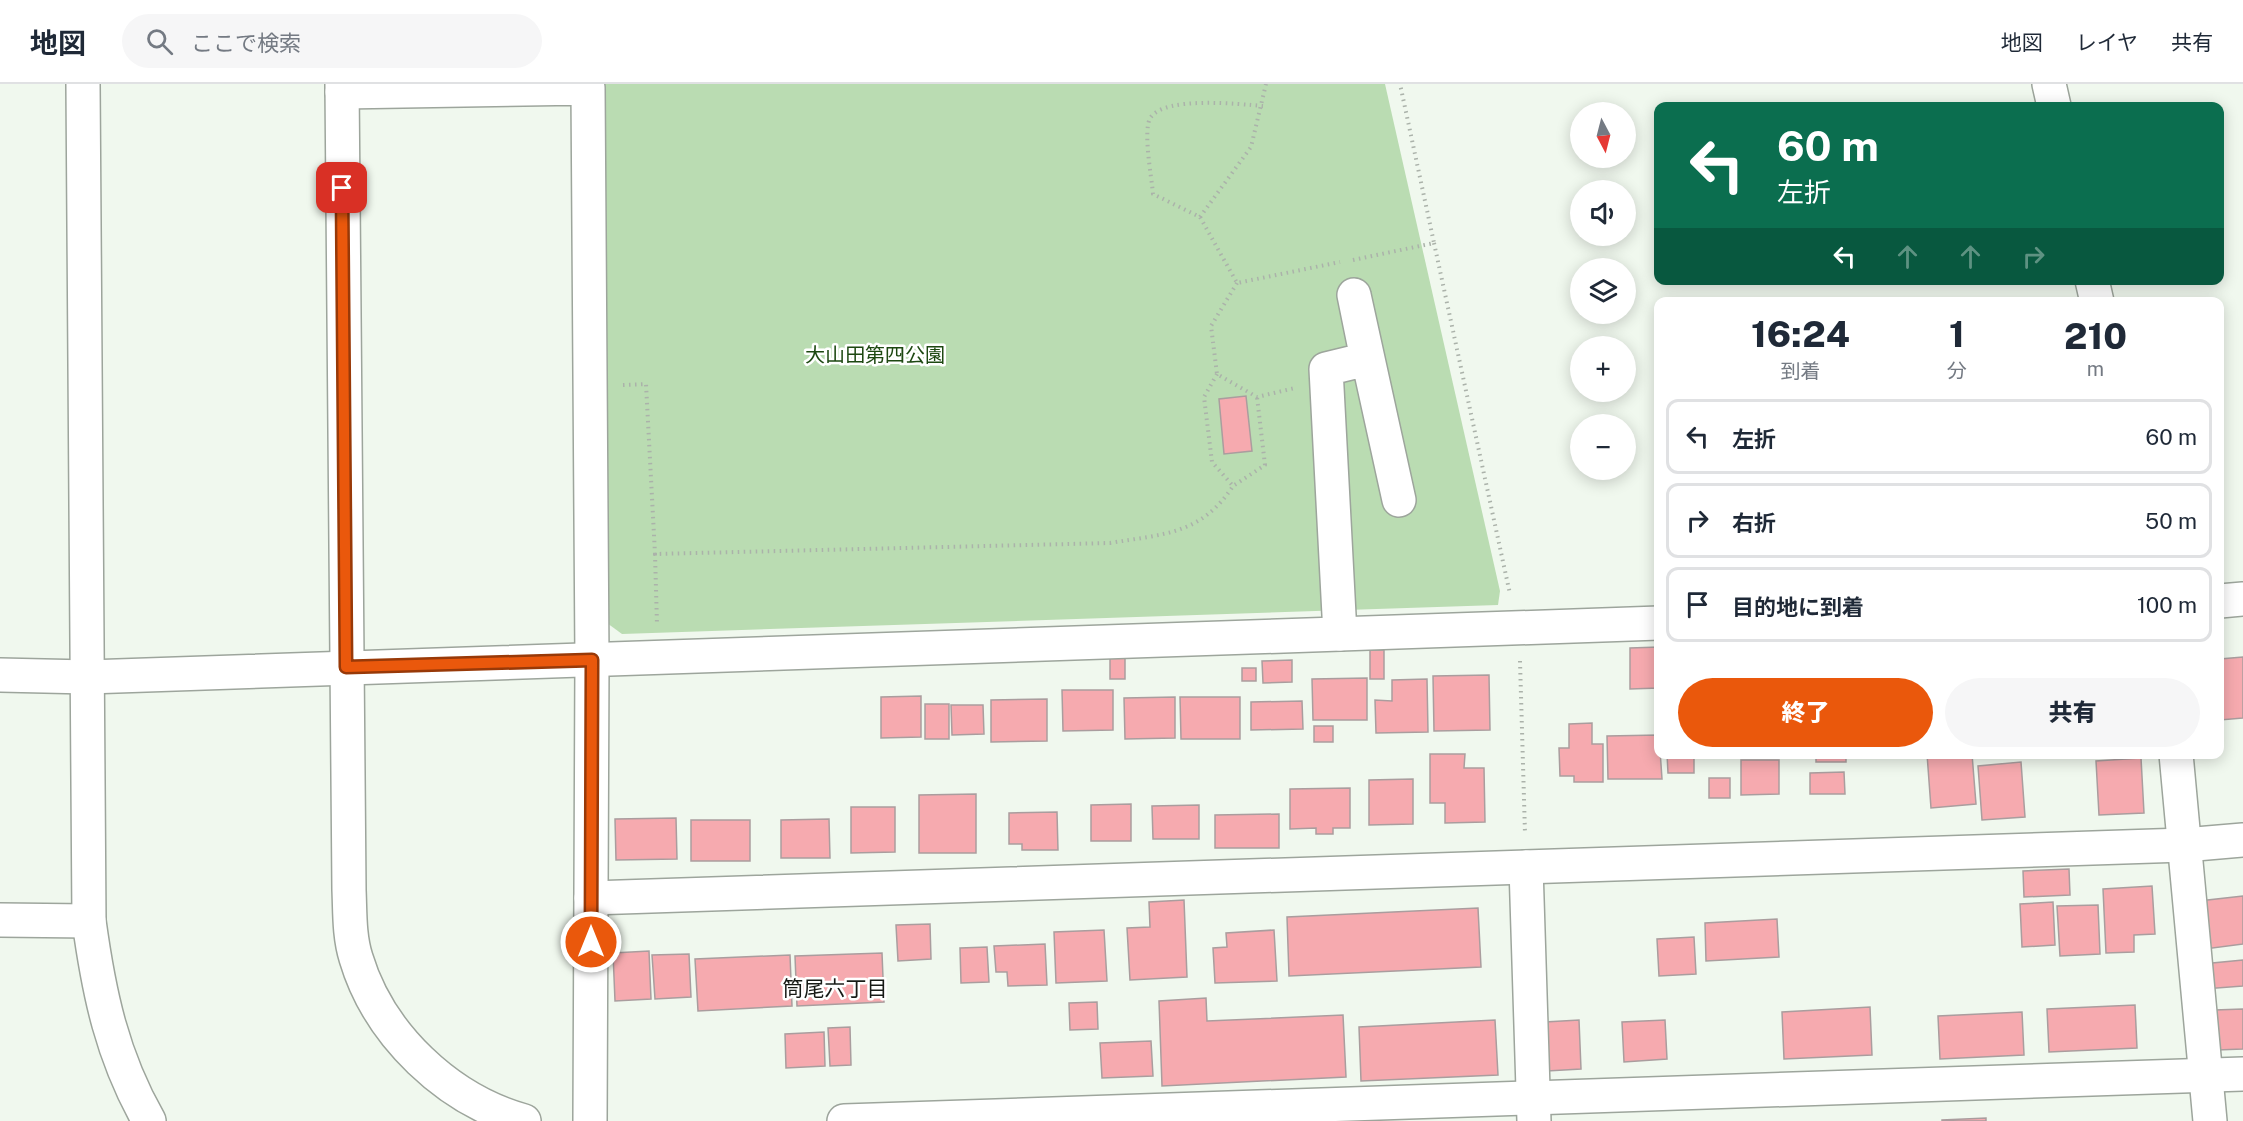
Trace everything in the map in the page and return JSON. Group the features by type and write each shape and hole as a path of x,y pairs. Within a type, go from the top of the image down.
{"street":[{"path":"83,84 89,921 98,986 108,1026 123,1071 148,1121"},
{"path":"2049,84 2053,102"},
{"path":"524,1121 505,1116 478,1102 420,1060 399,1038 382,1013 356,957 349,890 342,88 588,88 592,660 590,1121"},
{"path":"1340,634 1326,369 1367,358 1354,295 1399,500"},
{"path":"2224,601 2243,599"},
{"path":"0,675 88,677 1654,623"},
{"path":"2176,759 2210,1121"},
{"path":"591,897 2184,845 2243,840"},
{"path":"1526,867 1534,1109"},
{"path":"0,920 89,921"},
{"path":"844,1121 1534,1109 2243,1074"}],"path":[{"path":"1200,217 1251,147 1263,106 1266,84"},
{"path":"1400,84 1511,599"},
{"path":"1237,283 1200,217 1153,194 1147,129 1150,117 1160,111 1193,103 1263,106"},
{"path":"1233,486 1212,462 1204,397 1217,374 1210,326 1237,283 1434,243"},
{"path":"1217,374 1257,397 1328,380"},
{"path":"590,386 646,384 657,627"},
{"path":"655,554 1110,543 1181,531 1220,506 1233,486 1265,465 1257,397"},
{"path":"1520,651 1526,867"}],"green space":[{"name":"大山田第四公園","path":"602,84 1385,84 1500,591 1498,605 622,634 607,623"}],"building":[{"path":"1246,396 1252,451 1224,454 1219,399"},
{"path":"1654,647 1654,688 1630,689 1630,648"},
{"path":"1370,650 1384,650 1384,679 1370,679"},
{"path":"1110,657 1125,657 1125,679 1110,679"},
{"path":"2243,657 2243,718 2224,720 2224,659"},
{"path":"1292,660 1292,682 1263,683 1262,661"},
{"path":"1242,668 1256,668 1256,681 1242,681"},
{"path":"1489,675 1490,730 1434,731 1433,676"},
{"path":"1367,678 1367,720 1313,720 1312,679"},
{"path":"1427,679 1428,732 1376,733 1375,700 1392,701 1392,680"},
{"path":"1062,690 1113,690 1113,730 1063,731"},
{"path":"921,696 921,737 881,738 881,697"},
{"path":"1175,697 1175,738 1125,739 1124,698"},
{"path":"1180,697 1240,697 1240,739 1181,739"},
{"path":"1047,699 1047,741 991,742 991,700"},
{"path":"1302,701 1303,729 1251,730 1251,702"},
{"path":"925,704 949,704 949,739 925,739"},
{"path":"951,705 983,705 984,734 952,735"},
{"path":"1592,723 1592,744 1603,744 1603,782 1574,782 1574,776 1560,776 1559,748 1569,748 1569,724"},
{"path":"1314,726 1333,726 1333,742 1314,742"},
{"path":"1654,735 1654,759 1661,759 1662,779 1608,779 1607,736"},
{"path":"1430,754 1465,754 1464,768 1484,768 1485,822 1445,823 1445,803 1430,803"},
{"path":"1667,759 1694,759 1694,773 1668,773"},
{"path":"1816,759 1846,759 1846,762 1816,762"},
{"path":"1927,759 1972,759 1976,804 1931,808"},
{"path":"2141,759 2144,813 2099,815 2096,761"},
{"path":"1741,760 1779,760 1779,794 1741,795"},
{"path":"2021,762 2025,817 1982,820 1978,766"},
{"path":"1844,772 1845,794 1810,794 1810,773"},
{"path":"1709,778 1730,778 1730,798 1709,798"},
{"path":"1413,779 1413,824 1369,825 1369,780"},
{"path":"1350,788 1350,828 1333,828 1333,834 1316,834 1316,828 1290,829 1290,789"},
{"path":"976,794 976,853 919,853 919,795"},
{"path":"1131,804 1131,841 1091,841 1091,805"},
{"path":"1199,805 1199,839 1153,839 1152,806"},
{"path":"851,807 895,807 895,852 851,853"},
{"path":"1057,812 1058,850 1022,850 1022,844 1009,844 1009,813"},
{"path":"1279,814 1279,848 1215,848 1215,815"},
{"path":"676,818 677,859 616,860 615,819"},
{"path":"829,819 830,858 781,858 781,820"},
{"path":"691,820 750,820 750,861 691,861"},
{"path":"2069,869 2070,895 2024,897 2023,871"},
{"path":"2152,886 2155,934 2134,935 2134,952 2106,953 2103,889"},
{"path":"2243,896 2243,944 2205,949 2199,901"},
{"path":"1184,900 1187,977 1130,980 1127,928 1150,927 1149,902"},
{"path":"2053,902 2055,945 2022,947 2020,904"},
{"path":"2098,905 2100,954 2060,956 2057,906"},
{"path":"1478,908 1481,967 1289,976 1287,917"},
{"path":"1777,919 1779,957 1706,961 1705,923"},
{"path":"930,924 931,959 898,961 896,925"},
{"path":"1104,930 1107,981 1056,983 1054,932"},
{"path":"1274,930 1277,981 1215,983 1213,948 1227,947 1226,933"},
{"path":"1694,937 1696,974 1659,976 1657,939"},
{"path":"1045,944 1047,985 1008,986 1007,972 996,972 994,946"},
{"path":"987,947 989,982 961,983 960,948"},
{"path":"649,951 651,999 615,1001 613,953"},
{"path":"882,953 884,1002 797,1006 795,956"},
{"path":"689,954 691,997 655,999 652,955"},
{"path":"790,955 792,1006 698,1011 695,959"},
{"path":"2243,960 2243,986 2204,989 2202,964"},
{"path":"1206,998 1207,1021 1343,1015 1346,1077 1162,1086 1159,1001"},
{"path":"1097,1002 1098,1029 1070,1030 1069,1003"},
{"path":"2135,1005 2137,1048 2049,1052 2047,1009"},
{"path":"1870,1007 1872,1055 1784,1059 1782,1012"},
{"path":"2243,1009 2243,1049 2217,1050 2215,1010"},
{"path":"2022,1012 2024,1055 1940,1059 1938,1016"},
{"path":"1495,1020 1498,1075 1361,1081 1359,1027"},
{"path":"1579,1020 1581,1069 1547,1071 1545,1022"},
{"path":"1665,1020 1667,1059 1624,1062 1622,1022"},
{"path":"850,1027 851,1065 830,1066 828,1028"},
{"path":"824,1032 825,1066 786,1068 785,1034"},
{"path":"1151,1041 1153,1076 1102,1078 1100,1043"},
{"path":"1986,1118 1986,1121 1942,1121 1942,1120"}],"district":[{"name":"筒尾六丁目","path":"835,989"}],"route":[{"path":"342,188 346,667 592,660 591,942"}]}
